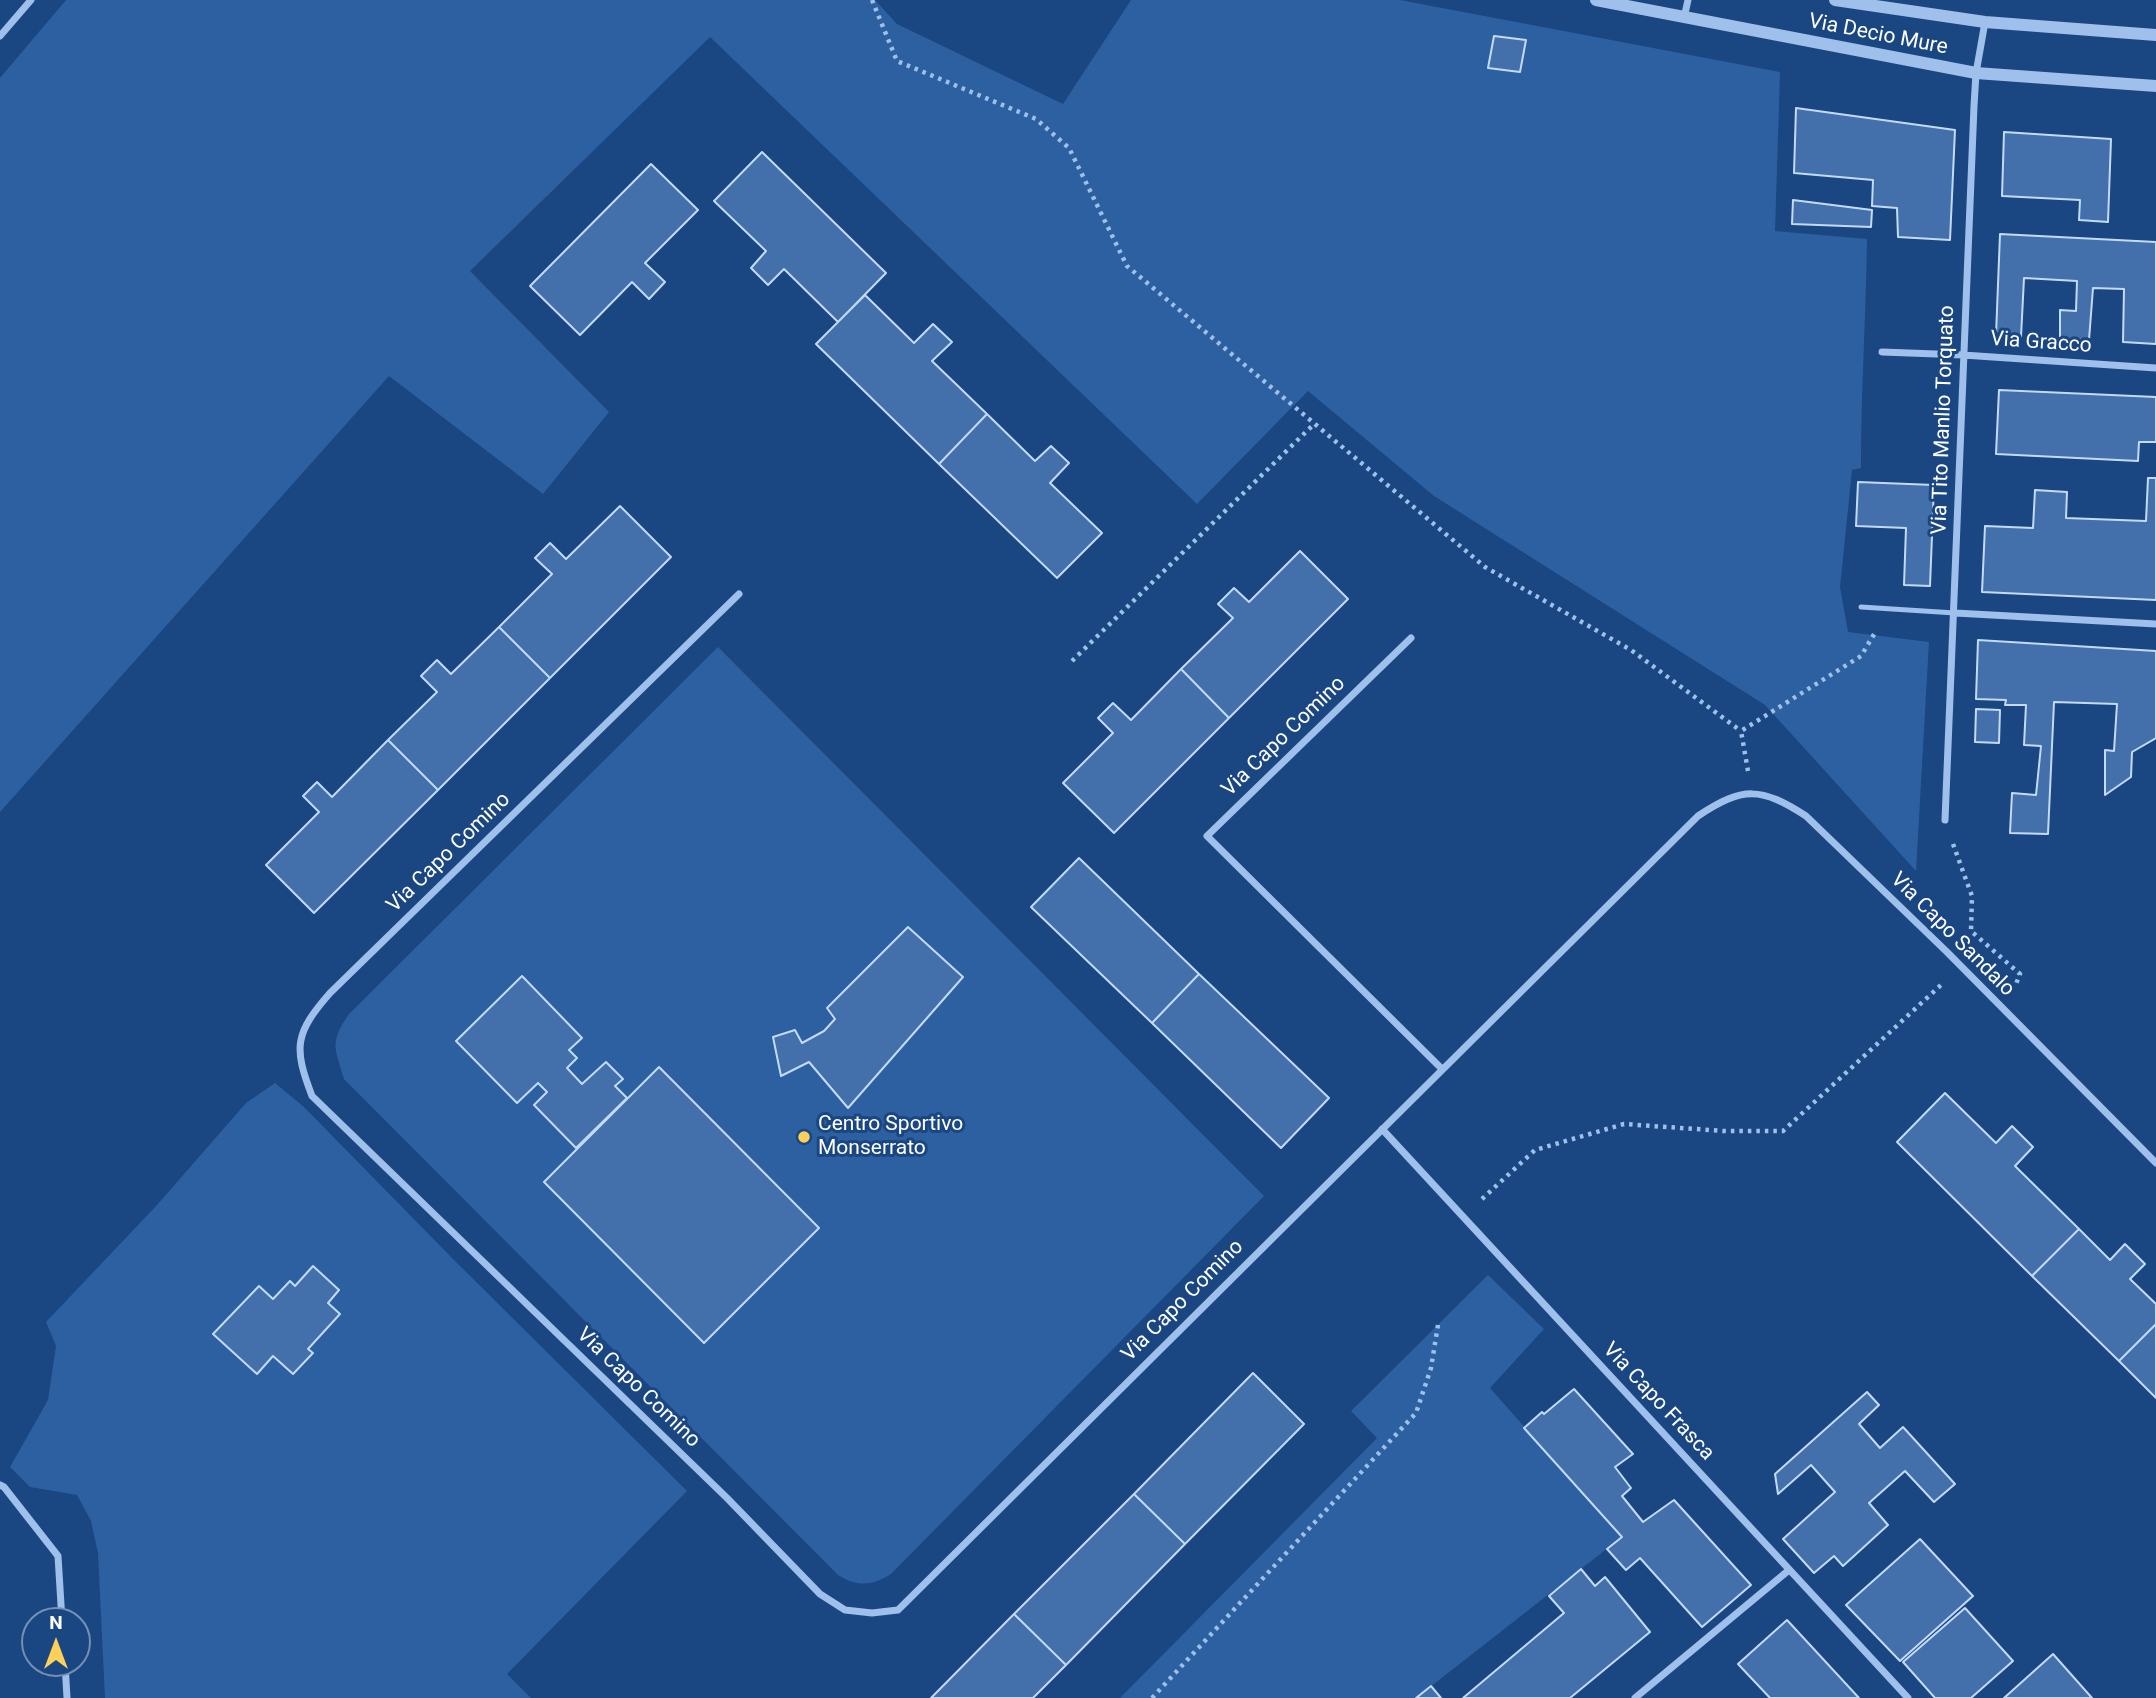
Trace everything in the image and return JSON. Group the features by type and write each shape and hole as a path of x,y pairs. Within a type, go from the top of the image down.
{"street":[{"path":"0,36 32,0"},
{"name":"Via Decio Mure","path":"1596,0 1976,73 2156,86"},
{"path":"1684,18 1688,0"},
{"name":"Via Decio Mure","path":"1835,0 1985,22 2156,35"},
{"name":"Via Tito Manlio Torquato","path":"1945,820 1976,73 1985,22"},
{"name":"Via Gracco","path":"1882,352 2156,369"},
{"name":"Via Capo Comino","path":"739,594 330,993 309,1017 299,1039 302,1069 313,1096 718,1489 820,1594 845,1610 872,1613 898,1610 1698,816 1725,798 1751,793"},
{"path":"1955,613 2156,624"},
{"name":"Via Capo Comino","path":"1411,638 1207,836 1442,1069"},
{"name":"Via Capo Sandalo","path":"1751,793 1782,801 1806,817 1961,967 2156,1163"},
{"name":"Via Capo Frasca","path":"1382,1129 1908,1698"},
{"path":"0,1485 58,1556 61,1607"},
{"path":"1635,1698 1789,1570"},
{"path":"66,1677 67,1698"}],"lane":[{"path":"1861,607 1955,613"}],"path":[{"path":"873,0 897,61 1036,119 1069,148 1128,266 1314,424 1485,567 1631,649 1741,731 1751,793"},
{"path":"1072,661 1314,424"},
{"path":"1741,731 1861,656 1888,609"},
{"path":"1945,820 1972,896 1971,931 2020,974 2004,1012"},
{"path":"1463,1217 1535,1150 1624,1124 1724,1131 1783,1131 1961,967"},
{"path":"1152,1698 1416,1413 1431,1368 1437,1325"}],"shaded area":[{"path":"66,0 875,0 897,24 1063,104 1131,0 1400,0 1780,72 1775,231 1867,239 1861,468 1852,470 1840,587 1848,632 1929,642 1916,871 1765,705 1434,496 1308,391 1197,504 710,37 470,271 609,412 543,494 389,376 0,812 0,78"},
{"name":"Centro Sportivo Monserrato","path":"718,647 1264,1196 891,1574 871,1583 852,1582 838,1575 344,1079 336,1052 336,1039 349,1014"},
{"path":"275,1083 304,1107 687,1491 507,1674 531,1698 105,1698 98,1553 91,1521 77,1495 30,1487 10,1467 48,1400 56,1346 46,1322 157,1205 246,1103"},
{"path":"1488,1275 1544,1329 1490,1388 1622,1537 1416,1698 1120,1698 1377,1438 1351,1411"}],"building":[{"path":"1494,36 1526,40 1520,72 1488,68"},
{"path":"1796,108 1955,130 1950,240 1898,237 1897,208 1872,206 1873,180 1794,173"},
{"path":"2004,132 2111,139 2108,222 2079,220 2080,200 2002,196"},
{"path":"762,152 886,273 838,322 784,269 768,285 751,268 766,251 714,201"},
{"path":"651,164 698,210 645,263 665,282 649,299 632,282 580,335 530,286"},
{"path":"1793,200 1872,210 1871,227 1792,224"},
{"path":"2000,234 2156,242 2156,344 2123,342 2124,289 2093,288 2089,340 2060,339 2060,310 2076,311 2077,281 2024,278 2021,337 1996,335"},
{"path":"865,295 914,343 933,324 952,342 932,361 987,414 939,464 816,344"},
{"path":"1999,390 2156,397 2156,442 2139,442 2138,461 1996,454"},
{"path":"987,414 1035,461 1051,446 1069,463 1050,483 1102,533 1057,578 939,464"},
{"path":"2148,478 2156,478 2156,600 1982,592 1985,526 2033,528 2035,490 2067,492 2066,518 2146,521"},
{"path":"1858,482 1934,485 1930,586 1904,585 1906,528 1856,526"},
{"path":"620,506 671,557 550,678 499,627 552,574 535,558 550,543 566,559"},
{"path":"1300,551 1348,599 1229,718 1181,669 1233,618 1218,604 1234,588 1249,602"},
{"path":"499,627 550,678 438,790 388,740 437,692 421,676 437,660 451,674"},
{"path":"1978,640 2156,651 2156,738 2132,752 2131,777 2105,795 2105,750 2114,751 2117,704 2054,702 2048,834 2010,833 2012,793 2036,795 2041,746 2024,745 2026,705 2005,705 2006,700 1976,699"},
{"path":"1181,669 1229,718 1114,833 1063,783 1113,733 1098,718 1113,703 1131,720"},
{"path":"1976,709 2000,710 1999,743 1975,742"},
{"path":"388,740 438,790 314,913 266,865 319,812 303,796 317,782 332,797"},
{"path":"1079,858 1199,974 1152,1023 1031,907"},
{"path":"908,927 963,977 848,1108 809,1062 781,1076 773,1037 795,1030 802,1043 824,1031 835,1019 827,1008"},
{"path":"1199,974 1329,1098 1281,1148 1152,1023"},
{"path":"522,976 582,1038 569,1050 577,1058 567,1068 582,1084 606,1062 623,1079 615,1086 627,1098 576,1148 534,1105 547,1092 538,1083 517,1103 456,1041"},
{"path":"659,1067 819,1228 704,1343 544,1182"},
{"path":"1945,1093 1996,1143 2012,1126 2033,1147 2015,1166 2079,1229 2032,1276 1897,1142"},
{"path":"2079,1229 2110,1260 2125,1244 2145,1264 2130,1279 2156,1304 2156,1324 2119,1361 2032,1276"},
{"path":"313,1266 339,1290 328,1303 340,1314 308,1349 313,1353 293,1374 273,1356 257,1374 213,1334 259,1286 273,1299 290,1281 295,1286"},
{"path":"2156,1324 2156,1398 2119,1361"},
{"path":"1253,1373 1304,1424 1185,1544 1134,1494"},
{"path":"1574,1389 1633,1454 1615,1467 1631,1488 1622,1496 1643,1522 1674,1500 1751,1585 1702,1627 1640,1558 1626,1570 1607,1549 1622,1537 1524,1428"},
{"path":"1867,1392 1879,1405 1859,1424 1880,1448 1903,1427 1955,1484 1934,1502 1905,1471 1869,1503 1888,1525 1843,1566 1834,1556 1814,1573 1783,1539 1835,1492 1811,1465 1778,1494 1775,1474"},
{"path":"1134,1494 1185,1544 1066,1665 1014,1614"},
{"path":"1920,1539 1973,1596 1900,1661 1846,1605"},
{"path":"1581,1569 1595,1586 1605,1577 1650,1632 1570,1698 1463,1698 1564,1613 1549,1596"},
{"path":"1965,1608 2013,1661 1971,1698 1935,1698 1903,1662"},
{"path":"1014,1614 1066,1665 1033,1698 931,1698"},
{"path":"1787,1620 1859,1698 1770,1698 1738,1664"},
{"path":"2053,1654 2092,1698 2004,1698"},
{"path":"1431,1686 1441,1698 1416,1698"}],"place":[{"name":"Centro Sportivo Monserrato","path":"804,1137"}]}
